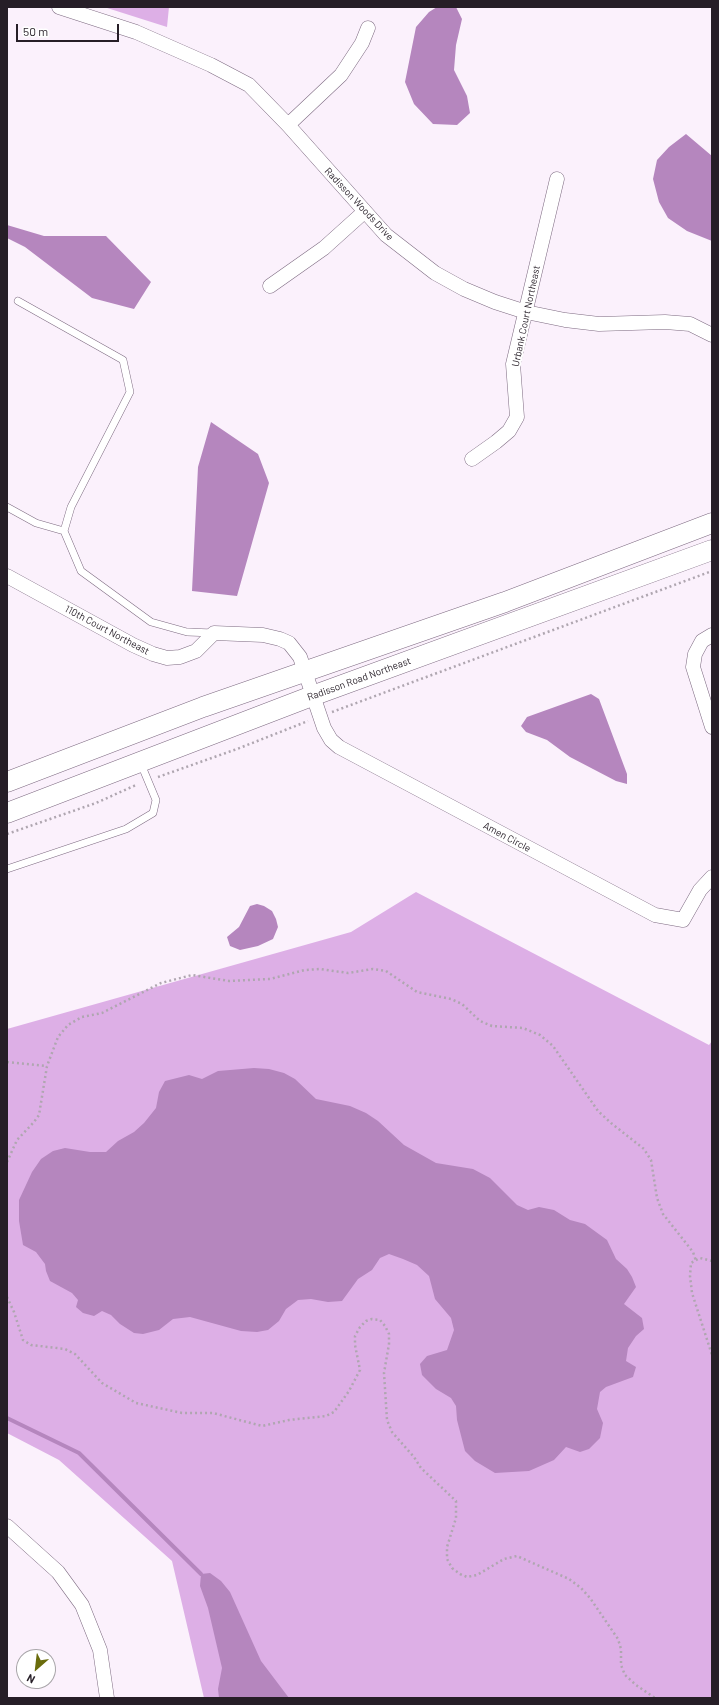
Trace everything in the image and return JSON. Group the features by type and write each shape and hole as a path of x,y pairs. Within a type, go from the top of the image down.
{"main road":[{"path":"7,782 204,707 505,602 712,523"},
{"name":"Radisson Road Northeast","path":"7,813 141,763 312,696 712,550"}],"street":[{"name":"Radisson Woods Drive","path":"59,7 136,32 211,65 249,85 288,125 386,235 435,273 464,289 494,302 526,312 565,320 599,324 665,322 690,324 712,335"},
{"path":"288,125 341,75 362,43 368,28"},
{"name":"Urbank Court Northeast","path":"472,458 496,442 509,431 517,416 514,364 557,179"},
{"path":"270,286 324,248 364,212"},
{"name":"110th Court Northeast","path":"7,576 153,654 167,658 180,657 196,651 214,633"},
{"path":"214,633 263,635 280,638 289,643 296,649 300,657 312,696"},
{"path":"712,635 702,641 695,654 693,667 712,727"},
{"name":"Amen Circle","path":"312,696 324,728 331,740 339,747 655,914 683,920 700,890 712,877"},
{"path":"7,1526 58,1572 82,1605 100,1650 107,1698"}],"lane":[{"path":"18,301 123,360 130,392 71,507 64,531 81,571 151,622 187,632 214,633"},
{"path":"7,507 36,523 64,531"},
{"path":"7,869 126,829 153,813 156,800 141,763"}],"path":[{"path":"337,709 712,572"},
{"path":"158,777 237,749 301,723"},
{"path":"7,834 96,803 136,785"},
{"path":"7,1162 17,1140 39,1115 47,1066 58,1037 68,1025 82,1017 102,1013 140,993 179,977 192,975 229,981 255,981 320,969 348,973 372,969 386,971 417,992 451,999 462,1004 480,1021 492,1026 523,1028 540,1034 553,1046 598,1111 611,1123 644,1148 651,1160 657,1198 663,1214 693,1252 696,1261"},
{"path":"7,1062 47,1066"},
{"path":"712,1261 700,1258 691,1263 690,1276 692,1293 712,1355"},
{"path":"7,1297 24,1340 31,1345 65,1349 75,1354 102,1383 136,1403 182,1413 213,1413 262,1426 289,1420 326,1416 334,1412 349,1392 360,1370 355,1345 356,1336 360,1327 366,1321 372,1319 380,1320 389,1334 389,1344 384,1373 387,1420 392,1432 414,1457 421,1468 456,1501 456,1518 447,1547 447,1559 452,1568 460,1574 468,1577 477,1576 504,1559 517,1556 569,1579 581,1588 590,1598 618,1639 621,1649 621,1665 625,1675 636,1685 655,1698"}],"shaded area":[{"path":"104,7 169,7 167,27"},
{"path":"437,7 456,7 462,19 456,45 454,70 467,96 470,113 457,125 433,124 414,104 405,82 416,27 429,12"},
{"path":"686,134 712,156 712,241 687,231 668,218 659,202 653,179 657,160 669,147"},
{"path":"7,225 44,236 106,236 151,282 134,309 92,298 25,247 7,238"},
{"path":"211,422 258,454 269,483 237,596 192,591 198,467"},
{"path":"591,694 599,699 627,774 627,784 616,781 570,757 547,740 526,732 521,726 527,717"},
{"path":"416,892 709,1045 712,1041 712,1698 204,1698 172,1561 59,1460 7,1433 7,1029 351,932"},
{"path":"257,904 272,911 276,919 278,927 273,939 258,946 240,950 230,946 227,937 239,927 250,906"},
{"path":"254,1068 269,1069 284,1073 295,1079 316,1099 350,1106 366,1113 378,1121 404,1145 436,1163 473,1169 490,1178 517,1205 528,1210 539,1207 554,1210 570,1220 585,1224 607,1240 616,1259 627,1269 632,1277 636,1287 624,1304 642,1318 644,1329 636,1336 628,1348 626,1361 636,1367 633,1377 606,1387 600,1392 597,1409 603,1423 600,1438 589,1449 580,1452 566,1447 554,1460 529,1471 495,1473 475,1461 465,1451 457,1420 456,1406 451,1398 436,1389 422,1375 420,1364 427,1356 447,1350 454,1330 451,1318 435,1299 429,1276 417,1265 389,1254 380,1258 372,1270 358,1279 342,1301 328,1302 311,1299 298,1300 286,1309 279,1321 268,1330 257,1332 241,1331 190,1317 173,1319 159,1330 143,1334 134,1333 120,1324 111,1315 102,1311 94,1316 83,1313 76,1307 78,1300 72,1293 50,1281 45,1264 36,1252 23,1245 19,1221 19,1200 32,1172 41,1159 53,1151 65,1148 90,1152 106,1152 118,1141 134,1132 144,1123 156,1108 159,1092 165,1081 189,1075 202,1079 218,1071"},
{"path":"210,1573 221,1581 230,1592 261,1661 289,1698 219,1698 218,1689 222,1668 208,1608 200,1586 201,1574"}],"waterway":[{"path":"7,1418 79,1453 201,1574"}]}
